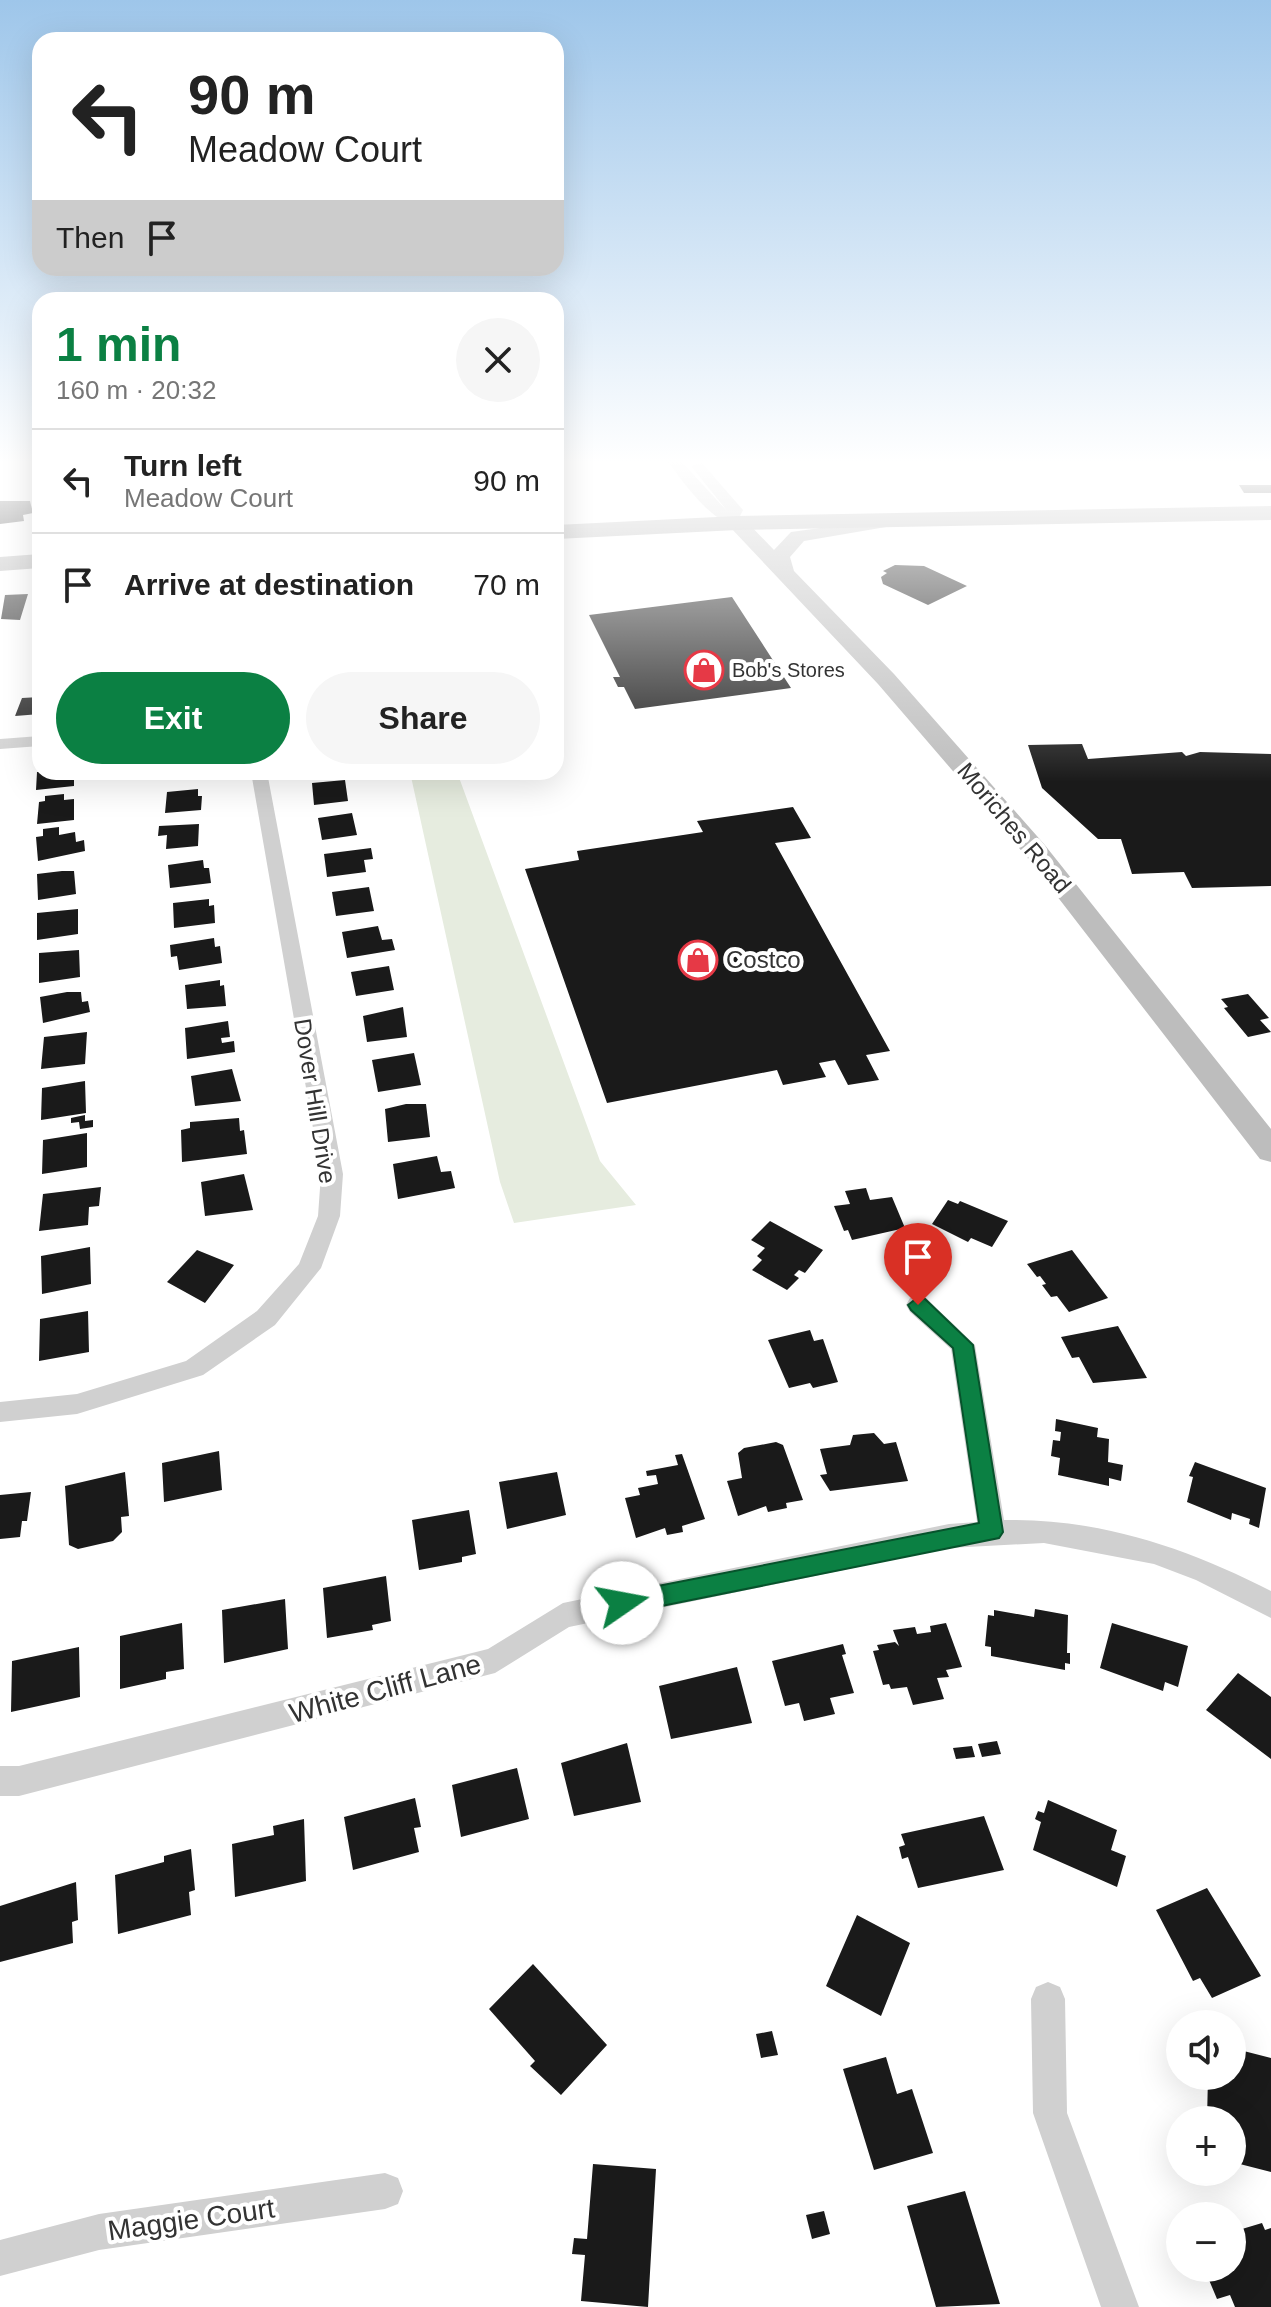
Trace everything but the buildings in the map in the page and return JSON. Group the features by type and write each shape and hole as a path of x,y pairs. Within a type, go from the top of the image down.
{"street":[{"name":"Moriches Road","path":"781,567 886,679 1035,850 1271,1151"},
{"path":"0,744 32,742"},
{"name":"Dover Hill Drive","path":"0,1412 77,1404 194,1368 266,1318 309,1268 329,1216 332,1174 260,780"},
{"path":"918,1305 963,1345 992,1532"},
{"name":"White Cliff Lane","path":"0,1781 19,1781 495,1660 563,1616 949,1536 1044,1531 1155,1552 1206,1571 1271,1605"},
{"path":"1048,1999 1050,2113 1120,2307"},
{"name":"Maggie Court","path":"0,2258 99,2232 385,2191"}],"shaded area":[{"path":"412,780 460,780 600,1161 636,1205 514,1223 500,1182"}],"place":[{"name":"Bob's Stores","path":"704,670"},
{"name":"Costco","path":"698,960"}],"route":[{"path":"622,1603 949,1536 992,1532 963,1345 918,1305"}]}
